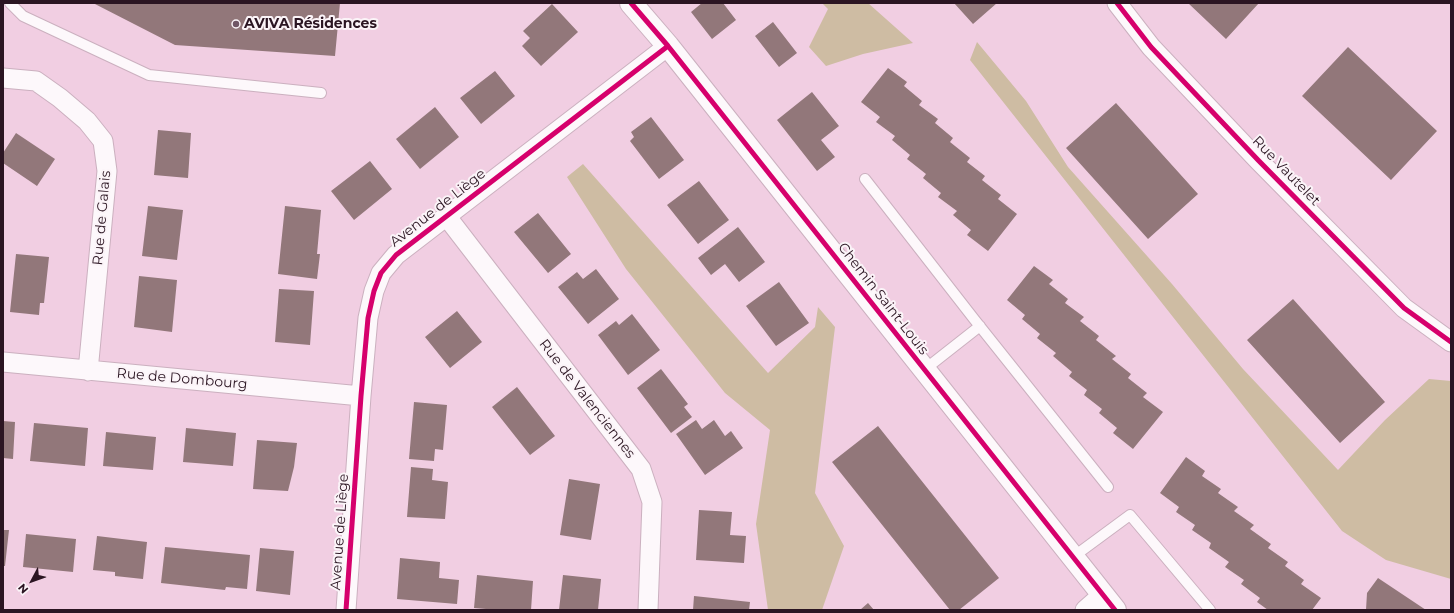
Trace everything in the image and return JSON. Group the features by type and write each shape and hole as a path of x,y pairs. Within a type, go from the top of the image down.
{"street":[{"name":"Chemin Saint-Louis","path":"631,3 668,46 1109,602"},
{"name":"Rue Vautelet","path":"1117,3 1151,47 1258,160 1404,308 1451,342"},
{"name":"Avenue de Liège","path":"346,610 368,318 374,291 381,273 396,255 668,46"},
{"name":"Rue de Galais","path":"3,78 36,81 60,98 87,121 103,141 107,171 88,371"},
{"name":"Rue de Valenciennes","path":"447,217 641,469 652,502 648,610"},
{"name":"Rue de Dombourg","path":"3,362 361,396"},
{"path":"1085,610 1109,602"}],"lane":[{"path":"10,3 22,16 149,75 321,93"},
{"path":"865,179 1108,487"},
{"path":"924,370 980,326"},
{"path":"1073,557 1130,514 1210,610"}],"shaded area":[{"path":"822,3 868,3 913,43 863,54 826,66 809,47 828,9"},
{"path":"977,42 1026,101 1068,167 1172,284 1243,369 1338,470 1385,420 1429,379 1451,381 1451,579 1386,560 1342,531 970,60"},
{"path":"583,164 768,373 815,327 818,307 835,327 815,493 844,546 822,610 768,610 756,524 770,430 725,393 626,269 567,177"}],"building":[{"name":"AVIVA Résidences","path":"93,3 340,3 335,56 175,45"},
{"path":"702,3 723,3 736,20 712,39 691,12"},
{"path":"954,3 997,3 973,24"},
{"path":"1188,3 1259,3 1226,39"},
{"path":"552,4 578,32 541,66 522,46 530,38 523,31"},
{"path":"773,22 797,53 779,67 755,36"},
{"path":"1348,47 1437,131 1391,180 1302,96"},
{"path":"888,68 907,82 904,86 922,101 919,105 938,119 935,123 953,138 950,142 970,158 967,162 985,176 982,180 1001,195 998,199 1017,214 988,251 967,235 971,230 953,215 957,211 938,197 941,193 923,178 926,174 907,159 910,155 892,140 895,136 876,122 880,117 861,102"},
{"path":"495,71 515,96 481,124 460,98"},
{"path":"812,92 839,126 821,140 835,157 817,171 777,120"},
{"path":"1116,103 1198,194 1148,239 1066,148"},
{"path":"435,107 459,137 420,169 396,139"},
{"path":"651,117 684,160 659,179 630,141 634,137 631,132"},
{"path":"158,130 191,133 188,178 154,175"},
{"path":"16,133 55,159 37,186 3,163 3,153"},
{"path":"370,161 392,189 354,220 331,191"},
{"path":"699,181 729,220 698,244 667,205"},
{"path":"148,206 183,210 177,260 142,256"},
{"path":"285,206 321,210 317,254 320,254 317,279 278,274"},
{"path":"538,213 571,254 548,273 514,232"},
{"path":"738,227 765,262 739,282 725,264 711,275 698,258"},
{"path":"16,254 49,257 44,303 40,303 39,315 10,312"},
{"path":"1034,266 1053,280 1049,284 1068,299 1065,303 1084,317 1080,321 1099,336 1096,340 1116,356 1112,359 1131,374 1128,378 1147,393 1143,397 1163,412 1133,449 1113,433 1117,428 1099,413 1102,409 1084,395 1087,390 1069,376 1072,372 1053,356 1056,353 1037,338 1040,334 1022,319 1025,315 1007,300"},
{"path":"596,269 619,299 588,324 558,287 577,272 583,279"},
{"path":"139,276 177,280 172,332 134,327"},
{"path":"779,282 809,323 776,346 746,306"},
{"path":"279,289 314,291 310,345 275,342"},
{"path":"1293,299 1385,402 1340,443 1247,340"},
{"path":"457,311 482,342 450,368 425,337"},
{"path":"632,314 660,350 628,375 598,335 616,321 619,325"},
{"path":"661,369 688,404 684,407 692,417 671,433 637,388"},
{"path":"517,387 555,436 530,455 492,407"},
{"path":"414,402 447,405 443,450 435,449 434,461 409,459"},
{"path":"696,420 702,429 714,420 725,436 731,431 743,448 705,475 676,434"},
{"path":"3,421 15,422 13,459 3,458"},
{"path":"34,423 88,428 85,466 30,461"},
{"path":"878,426 999,578 959,610 950,610 832,462"},
{"path":"186,428 236,433 233,466 183,462"},
{"path":"106,432 156,437 153,470 103,466"},
{"path":"257,440 297,443 294,467 288,491 253,489"},
{"path":"1186,457 1205,471 1202,476 1221,489 1218,493 1238,507 1234,511 1254,525 1250,529 1271,544 1268,548 1288,562 1285,566 1304,580 1301,584 1321,598 1312,610 1268,610 1257,602 1260,598 1241,584 1244,580 1225,567 1229,562 1209,548 1211,543 1192,530 1195,525 1176,512 1179,507 1160,493"},
{"path":"411,467 433,469 432,480 448,482 445,519 407,517"},
{"path":"569,479 600,484 591,540 560,535"},
{"path":"699,510 732,512 730,535 746,536 744,563 696,560"},
{"path":"3,530 9,530 5,566 3,566"},
{"path":"26,534 76,539 73,572 23,567"},
{"path":"97,536 147,542 143,579 115,576 115,572 93,570"},
{"path":"165,547 250,555 247,589 226,587 225,590 161,583"},
{"path":"260,548 294,551 290,595 256,591"},
{"path":"400,558 440,562 439,578 459,580 457,604 397,599"},
{"path":"477,575 533,581 531,610 474,608"},
{"path":"563,575 601,579 598,610 559,610"},
{"path":"1378,578 1426,610 1366,610 1367,593"},
{"path":"694,596 750,602 749,610 693,610"},
{"path":"868,603 874,610 860,610"}],"cycle path":[{"path":"631,3 668,46 1115,610"},
{"path":"1117,3 1151,47 1258,160 1404,308 1451,342"},
{"path":"346,610 368,318 374,291 381,273 396,255 668,46"}],"place":[{"name":"AVIVA Résidences","path":"236,24"}]}
